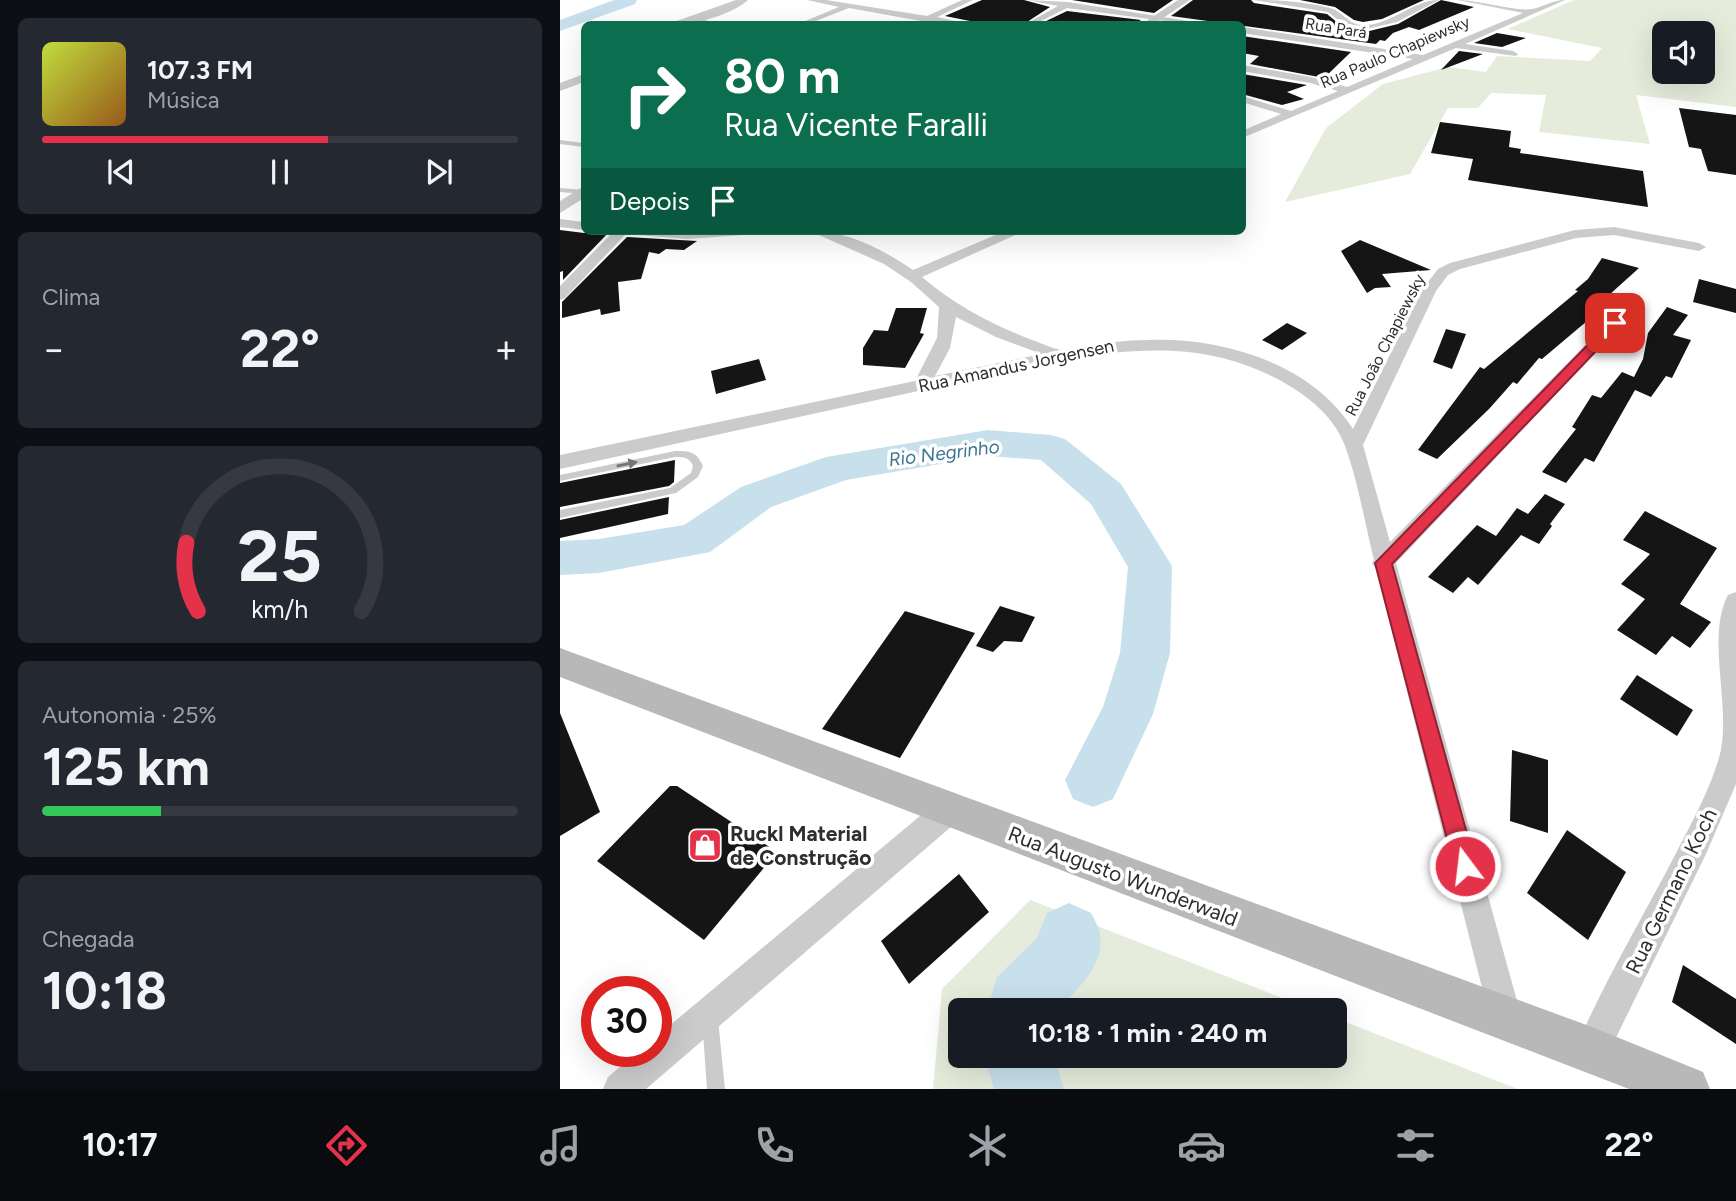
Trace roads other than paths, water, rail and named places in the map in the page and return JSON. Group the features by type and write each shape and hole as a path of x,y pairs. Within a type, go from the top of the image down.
{"main road":[{"name":"Rua Augusto Wunderwald","path":"560,662 1592,1050 1686,1089"}],"street":[{"path":"686,21 729,8 743,0"},
{"path":"811,0 943,21"},
{"path":"810,21 863,0"},
{"path":"923,21 970,0"},
{"path":"1031,0 1180,21"},
{"path":"1036,21 1076,0"},
{"path":"1152,21 1185,0"},
{"path":"1258,0 1325,9 1338,13 1346,23 1360,28 1372,28 1435,0"},
{"path":"1462,0 1530,12"},
{"name":"Rua Paulo Chapiewsky","path":"1246,133 1561,0"},
{"path":"691,20 698,21"},
{"name":"Rua Pará","path":"1246,31 1426,58"},
{"path":"1455,45 1513,54"},
{"path":"1246,69 1311,80 1349,91"},
{"path":"560,87 581,79"},
{"path":"1246,100 1291,114"},
{"path":"560,208 581,194"},
{"path":"560,223 581,226"},
{"name":"Rua João Chapiewsky","path":"1354,445 1429,290 1443,272 1469,261 1593,232 1632,233 1699,247"},
{"path":"560,295 618,235"},
{"path":"827,235 869,251 912,276 947,306 1026,343 1060,355"},
{"path":"912,276 1008,235"},
{"path":"1383,563 1634,304"},
{"path":"920,386 936,362 943,345 950,323 947,306"},
{"name":"Rua Amandus Jorgensen","path":"560,462 1122,344 1205,346 1237,354 1269,367 1302,386 1329,408 1354,445 1383,563 1506,1019"},
{"name":"Rua Germano Koch","path":"1592,1050 1700,834 1735,745 1732,624 1736,601"},
{"path":"620,1089 948,810"}],"lane":[{"path":"560,142 581,145"},
{"path":"560,190 581,192"},
{"path":"560,478 675,454 687,454 695,459 698,466 695,475 673,491 560,514"},
{"path":"710,1013 716,1089"}],"waterway":[{"name":"Rio Negrinho","path":"560,26 629,0"},
{"name":"Rio Negrinho","path":"560,558 599,556 695,540 756,497 840,467 988,443 1051,448 1106,494 1150,566 1145,653 1127,714 1093,780"},
{"name":"Rio Negrinho","path":"1024,998 1066,954 1069,935"},
{"name":"Rio Negrinho","path":"1023,1068 1029,1089"}],"place":[{"name":"Ruckl Material de Construção","path":"705,845"}]}
